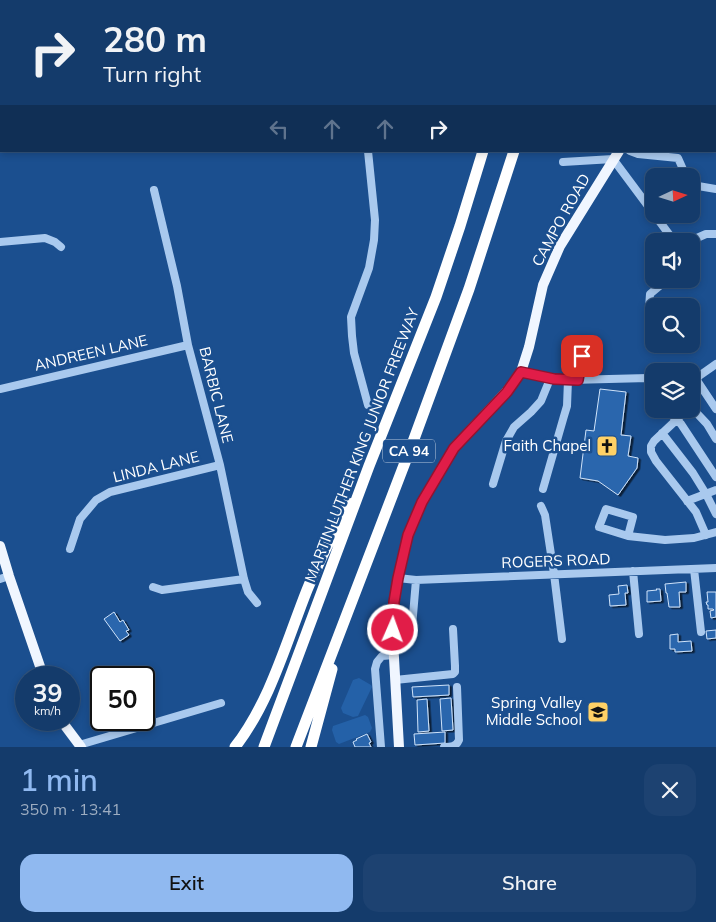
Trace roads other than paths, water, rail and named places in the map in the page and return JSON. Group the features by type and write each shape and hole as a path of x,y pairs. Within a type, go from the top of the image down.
{"highway":[{"name":"MARTIN LUTHER KING JUNIOR FREEWAY","path":"264,747 404,373 436,297 483,152"},
{"name":"CA 94","path":"296,747 469,289 514,152"},
{"path":"235,747 247,732 259,711 307,588 380,439"},
{"path":"311,747 345,619"}],"main road":[{"name":"CAMPO ROAD","path":"399,747 393,630 394,602 410,527 438,473 454,448 507,392 521,372 529,347 543,285 560,246 616,155"},
{"path":"0,546 4,577 39,666"},
{"path":"69,731 80,746"}],"street":[{"path":"368,152 375,220 374,240 369,268 351,316 354,353 368,405"},
{"path":"633,152 678,158 682,168"},
{"path":"563,162 616,155 645,200"},
{"path":"700,186 716,189"},
{"name":"BARBIC LANE","path":"154,190 177,286 188,344 220,466 244,578 248,592 257,603"},
{"path":"700,236 716,234"},
{"path":"0,242 45,238 55,242 60,247"},
{"path":"650,298 650,294 657,288"},
{"name":"ANDREEN LANE","path":"0,389 188,344"},
{"path":"578,380 582,356"},
{"path":"716,365 697,378 716,410"},
{"path":"521,372 550,379 568,380 645,378"},
{"path":"493,484 506,441 514,427 541,401 550,379"},
{"path":"543,489 567,406 568,380"},
{"path":"700,416 713,427 716,439"},
{"path":"678,418 654,441 651,446 651,452 696,512 706,535"},
{"path":"676,420 681,424 716,477"},
{"path":"662,433 694,472 716,514"},
{"name":"LINDA LANE","path":"70,550 80,519 96,500 110,492 220,466"},
{"path":"687,500 716,490"},
{"path":"541,506 545,515 562,639"},
{"path":"628,536 634,517 606,509 599,527 628,536 664,540 694,538 716,532"},
{"name":"ROGERS ROAD","path":"398,578 416,580 716,568"},
{"path":"694,569 700,632"},
{"path":"633,571 639,634"},
{"path":"153,587 162,590 244,578"},
{"path":"393,630 412,627 416,580"},
{"path":"395,680 453,674 455,666 452,629"},
{"path":"381,747 375,669 377,662 382,656 394,656"},
{"path":"444,747 454,746 459,740 457,687"},
{"path":"80,746 221,703"}],"place":[{"name":"Faith Chapel","path":"607,446"},
{"name":"Spring Valley Middle School","path":"598,712"}]}
